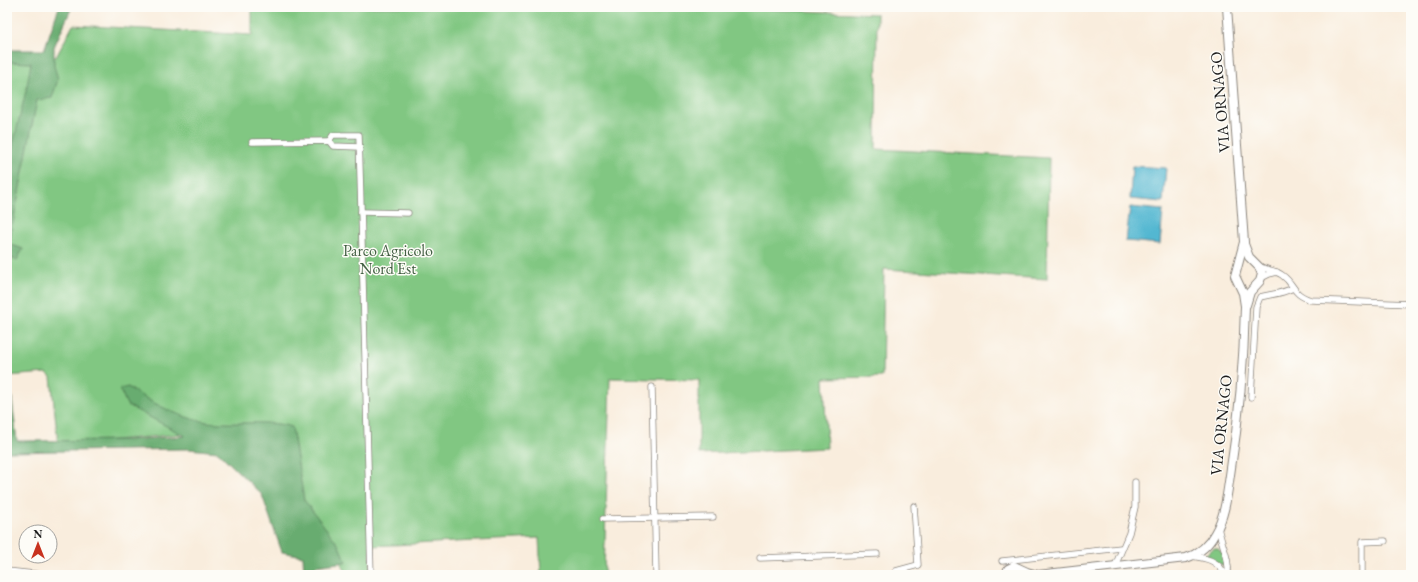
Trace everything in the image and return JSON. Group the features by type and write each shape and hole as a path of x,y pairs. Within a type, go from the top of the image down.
{"main road":[{"name":"VIA ORNAGO","path":"1208,544 1218,527 1227,498 1234,450 1241,379 1245,306 1250,292 1261,278 1262,272 1248,254 1244,242 1227,7"},
{"name":"VIA ORNAGO","path":"1244,242 1235,274 1245,306"},
{"path":"1238,267 1246,262 1256,264"},
{"path":"1238,283 1246,288 1255,286"},
{"path":"1004,574 1014,566 1023,573 1038,575 1169,561 1191,556 1208,544"}],"street":[{"path":"328,141 333,135 359,135 371,575"},
{"path":"252,142 328,141 333,146 359,146"},
{"path":"361,212 408,213"},
{"path":"1256,264 1277,272 1284,277 1300,297 1311,300 1411,304"},
{"path":"1261,278 1277,272"},
{"path":"1251,397 1256,307 1260,298 1270,294 1281,294 1293,288"},
{"path":"1241,379 1252,377"},
{"path":"652,387 656,575"},
{"path":"1115,566 1121,548 1129,533 1135,507 1135,482"},
{"path":"896,571 918,565 914,506"},
{"path":"603,519 714,517"},
{"path":"1218,527 1223,549 1228,562 1226,575"},
{"path":"1362,575 1362,542 1385,541"},
{"path":"1208,544 1216,545 1223,549"},
{"path":"1002,561 1121,548"},
{"path":"760,558 877,554"},
{"path":"1191,556 1204,558 1215,562 1226,575"},
{"path":"7,571 44,575"}],"green space":[{"path":"59,7 72,7 54,47 54,66 58,79 52,98 37,100 9,244 23,249 17,260 7,257 7,169 26,91 31,63 7,62 7,50 44,50"},
{"name":"Parco Agricolo Nord Est","path":"252,7 708,7 877,14 876,149 1049,158 1047,279 884,269 882,377 824,378 827,448 699,454 699,380 610,378 604,575 541,575 539,538 371,546 370,575 348,575 331,547 205,432 80,443 58,442 51,377 47,373 7,376 7,57 56,57 73,25 252,35"},
{"path":"9,373 17,441 128,440 185,436 127,405 120,389 128,387 172,412 196,420 221,423 274,424 292,427 304,500 338,544 346,562 315,566 317,575 304,575 303,556 282,552 262,495 218,452 189,449 7,452 7,376"},
{"path":"1214,548 1223,553 1226,567 1204,556"}],"water":[{"path":"1132,166 1166,168 1163,202 1130,199"},
{"path":"1130,207 1163,210 1160,244 1126,241"}],"waterway":[{"path":"1410,575 1411,571"}]}
